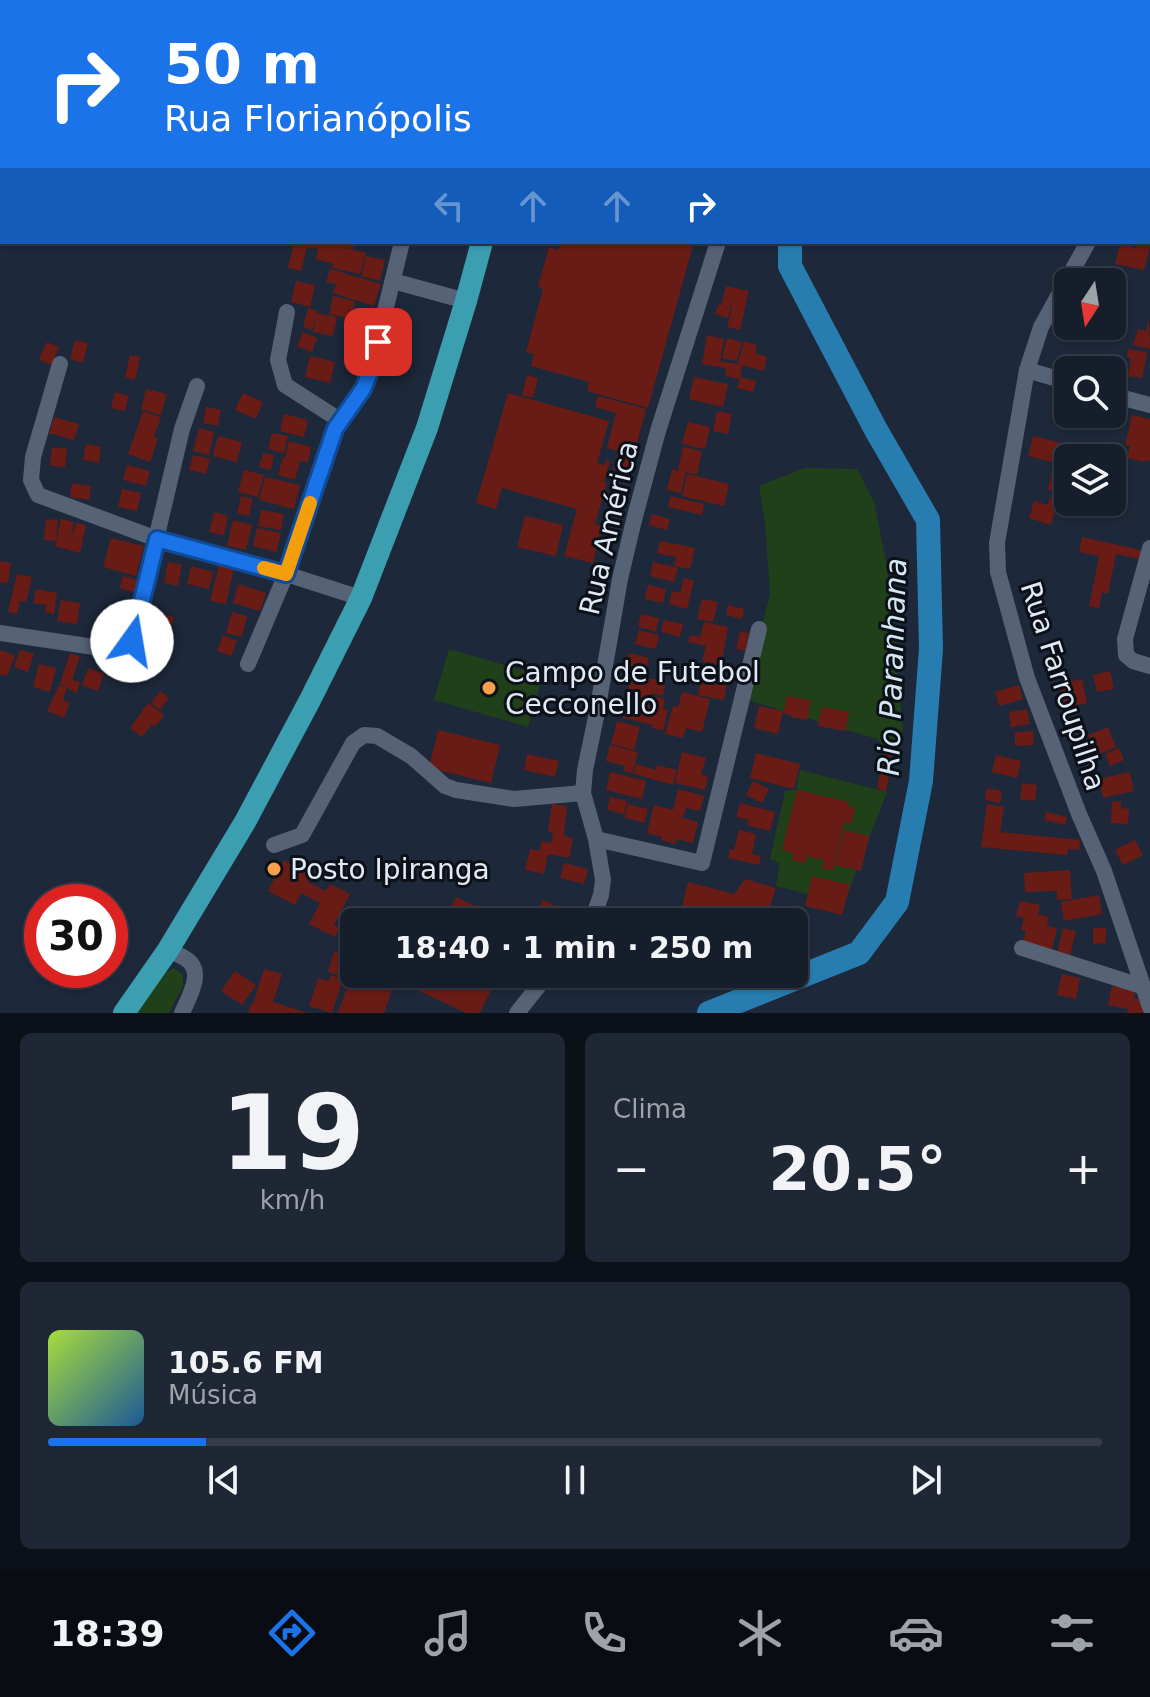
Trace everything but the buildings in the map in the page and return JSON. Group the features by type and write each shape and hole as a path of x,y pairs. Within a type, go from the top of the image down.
{"main road":[{"path":"124,1013 168,950 260,794 361,598 427,428 481,244"}],"street":[{"path":"248,664 286,574 335,429 363,389 370,372 402,244"},
{"name":"Rua América","path":"596,908 603,880 583,793 585,770 634,520 658,431 717,244"},
{"name":"Rua Farroupilha","path":"1087,244 1041,327 1027,370 997,543 998,572 1027,678 1079,814 1142,957 1144,987 1150,1007"},
{"path":"393,281 466,301"},
{"path":"287,312 278,360 285,385 341,421"},
{"path":"60,364 33,457 31,480 38,495 157,539 361,598"},
{"path":"1027,370 1054,378"},
{"path":"0,633 114,650 132,641 182,429 197,386"},
{"path":"1126,399 1150,405"},
{"path":"1150,548 1125,639 1126,655 1133,661 1150,666"},
{"path":"596,839 702,863 759,629"},
{"path":"274,845 302,835 353,743 364,735 377,736 411,756 445,786 456,790 514,799 583,793"},
{"path":"1022,948 1144,987"},
{"path":"168,950 189,960 194,966 196,979 182,1013"},
{"path":"517,1013 537,988"}],"green space":[{"path":"805,468 857,469 874,502 887,566 903,729 899,745 889,752 877,739 744,699 770,594 759,486"},
{"name":"Campo de Futebol Cecconello","path":"449,649 543,676 528,727 434,700"},
{"path":"800,770 887,792 844,903 776,886 780,863 770,859 785,791 796,790"},
{"path":"174,968 183,975 183,986 169,1013 137,1013 166,972"}],"waterway":[{"name":"Rio Paranhana","path":"709,1013 859,953 897,902 921,781 931,649 928,520 876,430 790,266 790,244"}],"slow traffic":[{"path":"264,568 286,574 310,503"}],"place":[{"name":"Campo de Futebol Cecconello","path":"489,688"},
{"name":"Posto Ipiranga","path":"274,869"}],"route":[{"path":"132,641 157,539 286,574 335,429 363,389 378,342"}]}
